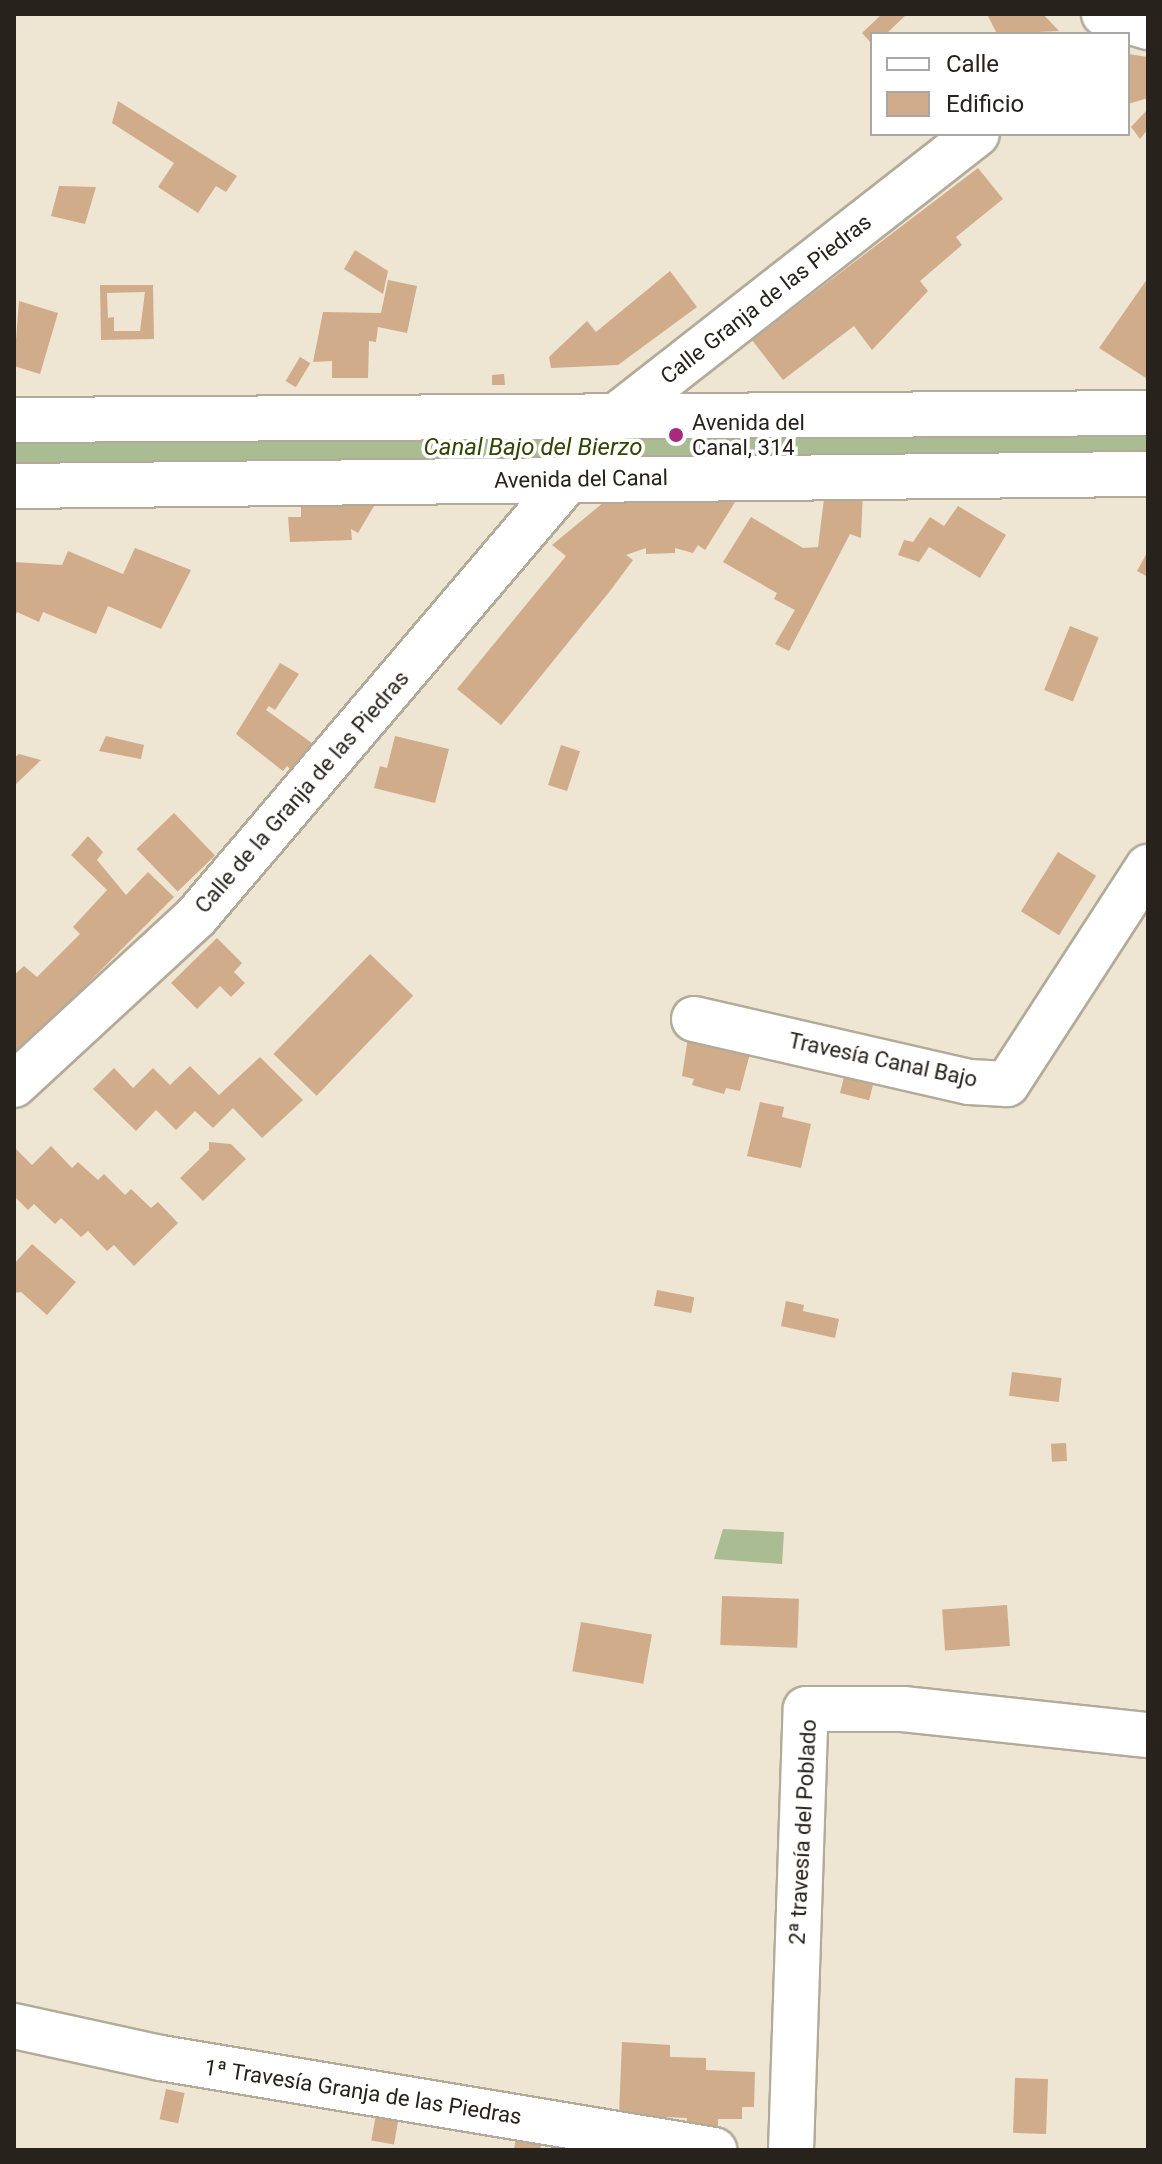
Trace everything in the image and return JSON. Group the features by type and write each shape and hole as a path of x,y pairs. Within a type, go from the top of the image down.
{"street":[{"name":"Calle Granja de las Piedras","path":"569,479 612,419 974,136"},
{"path":"14,420 612,419 1148,413"},
{"name":"Avenida del Canal","path":"14,486 1148,474"},
{"name":"Calle de la Granja de las Piedras","path":"14,1085 196,917 569,479"},
{"name":"Travesía Canal Bajo","path":"694,1019 969,1082 1007,1084 1148,867"},
{"name":"2ª travesía del Poblado","path":"791,2150 806,1709 903,1709 1148,1735"},
{"name":"1ª Travesía Granja de las Piedras","path":"14,2026 175,2061 714,2150"}],"shaded area":[{"path":"723,1529 784,1532 782,1564 714,1559"}],"building":[{"path":"882,14 907,14 888,32 870,32 870,42 862,33"},
{"path":"987,14 1043,14 1059,31 1038,32 996,32"},
{"path":"1130,54 1148,57 1148,98 1130,103"},
{"path":"118,101 237,176 226,192 216,186 198,213 158,187 174,163 112,123"},
{"path":"1148,109 1148,129 1140,139 1131,127"},
{"path":"978,168 1003,199 956,237 962,245 920,281 928,291 872,350 854,326 783,380 752,340"},
{"path":"59,186 96,187 85,224 51,216"},
{"path":"355,250 388,271 383,294 344,269"},
{"path":"670,271 697,307 618,365 551,368 549,357 587,321 596,332"},
{"path":"1148,278 1148,375 1146,378 1099,348"},
{"path":"388,280 417,286 407,333 378,327 376,342 369,341 368,378 332,378 332,361 313,362 323,312 381,313"},
{"path":"100,285 153,285 154,339 101,340","holes":["145,292 140,331 114,331 114,317 108,318 107,293"]},
{"path":"19,301 58,313 40,374 14,366"},
{"path":"300,357 310,363 296,387 286,381"},
{"path":"504,374 505,385 492,385 492,375"},
{"path":"742,491 705,550 698,545 693,553 675,548 675,553 646,554 646,548 626,555 633,560 501,725 457,689 566,556 552,545 615,493"},
{"path":"825,491 863,491 861,538 850,534 789,651 775,644 795,610 774,599 777,593 723,562 751,517 803,548 818,547"},
{"path":"377,501 358,533 351,529 352,540 290,542 288,517 301,517 301,502"},
{"path":"958,506 1006,535 980,578 929,547 919,562 898,555 904,540 913,542 930,517 944,526"},
{"path":"135,548 191,570 161,629 108,606 96,634 43,612 39,622 17,612 14,619 14,562 62,565 68,551 123,574"},
{"path":"1148,551 1148,577 1137,571"},
{"path":"1070,626 1099,638 1073,702 1044,690"},
{"path":"280,663 299,674 275,710 269,706 266,710 312,743 291,770 287,766 283,771 236,734"},
{"path":"106,736 144,745 141,759 99,751"},
{"path":"395,736 449,749 435,803 374,788 380,766 387,768"},
{"path":"561,745 580,751 567,791 548,785"},
{"path":"19,754 41,760 14,786 14,758"},
{"path":"174,813 215,855 178,892 137,849"},
{"path":"88,836 103,852 97,860 126,895 148,872 174,897 14,1057 14,975 24,966 37,977 80,934 73,927 107,890 71,855"},
{"path":"1058,852 1096,876 1059,935 1021,911"},
{"path":"217,938 242,963 234,972 245,983 231,997 220,986 197,1009 171,983"},
{"path":"370,954 413,996 317,1096 273,1054"},
{"path":"689,1031 751,1050 740,1091 726,1088 724,1094 692,1085 694,1079 682,1076"},
{"path":"260,1057 303,1100 262,1138 233,1108 213,1128 195,1111 176,1130 156,1110 136,1131 93,1089 114,1068 133,1088 153,1068 170,1085 190,1066 219,1095"},
{"path":"848,1061 877,1068 869,1100 840,1093"},
{"path":"760,1102 784,1107 782,1117 811,1124 801,1168 747,1156"},
{"path":"209,1142 231,1144 246,1159 203,1201 180,1178 209,1150"},
{"path":"51,1146 72,1168 78,1162 98,1180 104,1174 125,1195 131,1189 151,1208 158,1202 178,1223 134,1266 114,1245 107,1251 88,1231 81,1237 61,1218 55,1224 34,1204 28,1210 14,1196 14,1147 32,1165"},
{"path":"32,1244 76,1282 47,1315 21,1292 14,1293 14,1264"},
{"path":"657,1290 694,1297 691,1313 654,1306"},
{"path":"786,1301 804,1305 803,1311 839,1319 835,1338 781,1326"},
{"path":"1012,1372 1062,1378 1059,1402 1009,1396"},
{"path":"1066,1443 1067,1461 1052,1462 1051,1444"},
{"path":"722,1596 799,1599 797,1648 720,1645"},
{"path":"1007,1605 1010,1646 945,1650 942,1610"},
{"path":"581,1622 652,1635 643,1684 572,1671"},
{"path":"622,2042 670,2045 670,2057 706,2058 706,2070 755,2072 754,2107 742,2107 742,2119 718,2119 718,2134 686,2129 687,2118 619,2115"},
{"path":"1015,2078 1048,2079 1046,2134 1013,2133"},
{"path":"166,2089 185,2093 178,2123 160,2119"},
{"path":"376,2114 399,2118 394,2145 371,2141"},
{"path":"517,2131 543,2135 540,2150 514,2150"}],"waterway":[{"name":"Canal Bajo del Bierzo","path":"14,451 1148,446"}],"place":[{"name":"Avenida del Canal, 314","path":"676,435"}]}
